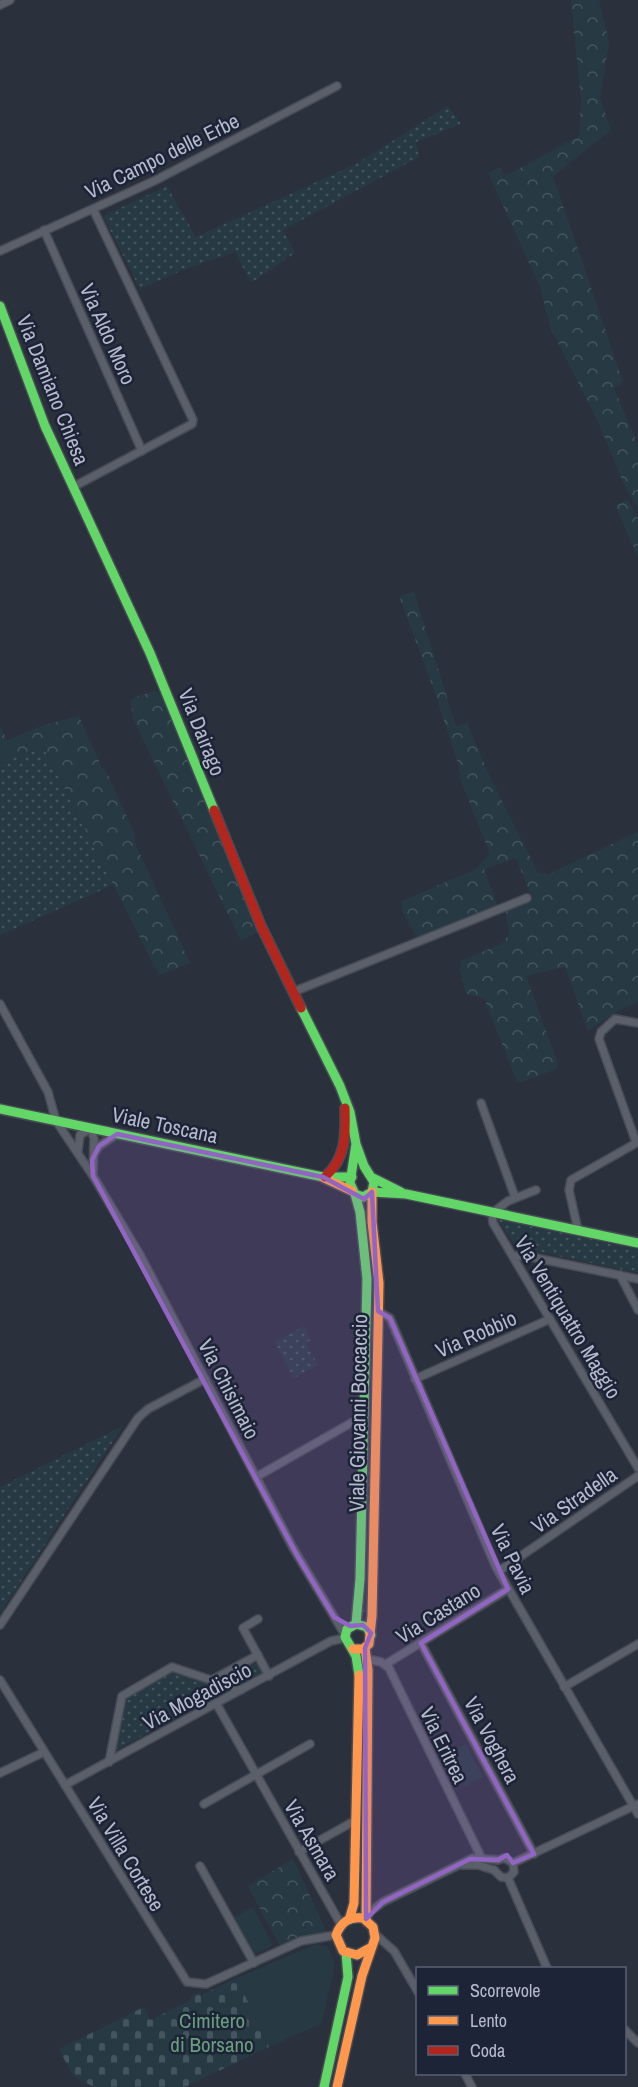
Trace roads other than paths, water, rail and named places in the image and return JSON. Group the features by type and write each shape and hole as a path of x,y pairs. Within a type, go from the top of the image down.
{"street":[{"path":"0,5 10,0"},
{"name":"Via Campo delle Erbe","path":"0,251 207,155 337,87"},
{"path":"73,487 192,424 193,420 93,209"},
{"name":"Via Aldo Moro","path":"44,230 142,451"},
{"name":"Via Damiano Chiesa","path":"0,306 33,399 73,487"},
{"name":"Via Dairago","path":"73,487 150,653 252,906 344,1097 356,1144"},
{"path":"293,992 527,898"},
{"name":"Via Chisimaio","path":"0,1004 48,1092 56,1121 93,1176 146,1266 293,1548 334,1617 349,1631"},
{"path":"578,1230 569,1190 572,1180 637,1142 599,1040 602,1030 615,1019 638,1023"},
{"path":"324,1177 338,1166 344,1151 344,1097"},
{"path":"481,1103 515,1197"},
{"name":"Viale Toscana","path":"0,1109 324,1177 352,1177"},
{"path":"78,1152 80,1136 91,1128 94,1139 93,1176"},
{"path":"93,1156 99,1146 117,1134"},
{"path":"356,1144 371,1176 374,1186 372,1192"},
{"path":"356,1144 352,1177 353,1192 363,1197 372,1192 406,1194 638,1243"},
{"path":"352,1177 362,1172 406,1194"},
{"name":"Viale Toscana","path":"324,1177 353,1192"},
{"path":"492,1212 515,1197 536,1190"},
{"name":"Viale Giovanni Boccaccio","path":"349,1631 360,1580 367,1274 360,1212 353,1192"},
{"name":"Viale Giovanni Boccaccio","path":"365,1648 371,1635 379,1275 372,1222 372,1192"},
{"name":"Via Ventiquattro Maggio","path":"492,1212 494,1224 638,1468"},
{"path":"513,1256 526,1256 638,1279"},
{"path":"620,1275 638,1310"},
{"name":"Via Pavia","path":"378,1311 389,1317 508,1589 635,1805 638,1814"},
{"name":"Via Robbio","path":"416,1379 550,1319"},
{"path":"0,1626 138,1418 148,1409 205,1379"},
{"path":"256,1477 365,1415"},
{"name":"Via Stradella","path":"499,1571 638,1476"},
{"name":"Via Castano","path":"386,1664 508,1589"},
{"path":"258,1619 243,1628 269,1676"},
{"path":"371,1635 367,1628 349,1631 347,1645 353,1649 365,1648 367,1659 366,1919 375,1934 393,1949 416,1990"},
{"name":"Via Mogadiscio","path":"65,1785 349,1631"},
{"name":"Via Voghera","path":"421,1643 534,1854"},
{"path":"564,1687 638,1644"},
{"path":"350,1917 354,1903 359,1670 353,1649"},
{"path":"212,1680 258,1655"},
{"path":"367,1659 386,1664"},
{"name":"Via Eritrea","path":"386,1664 481,1857"},
{"path":"109,1762 123,1694 172,1667 241,1690"},
{"name":"Via Villa Cortese","path":"0,1680 185,1981 204,1985 301,1941 336,1935"},
{"name":"Via Asmara","path":"216,1704 340,1923"},
{"path":"204,1804 310,1743"},
{"path":"0,1773 44,1752"},
{"path":"513,1863 635,1805"},
{"path":"299,1852 356,1820"},
{"path":"366,1919 382,1902 459,1865 481,1857 498,1860 504,1858 513,1863"},
{"path":"494,1870 498,1860"},
{"path":"508,1878 514,1872 513,1863"},
{"path":"459,1865 478,1865 494,1870 501,1877 508,1878"},
{"path":"200,1866 254,1963"},
{"path":"508,1878 547,1967"},
{"path":"366,1919 350,1917 340,1923 336,1935 340,1948 346,1953 357,1955 370,1948"},
{"path":"337,2087 375,1934"},
{"path":"324,2087 349,1974 346,1953"},
{"path":"626,2031 638,2043"}],"park label":[{"name":"Cimitero di Borsano","path":"212,2032"}]}
